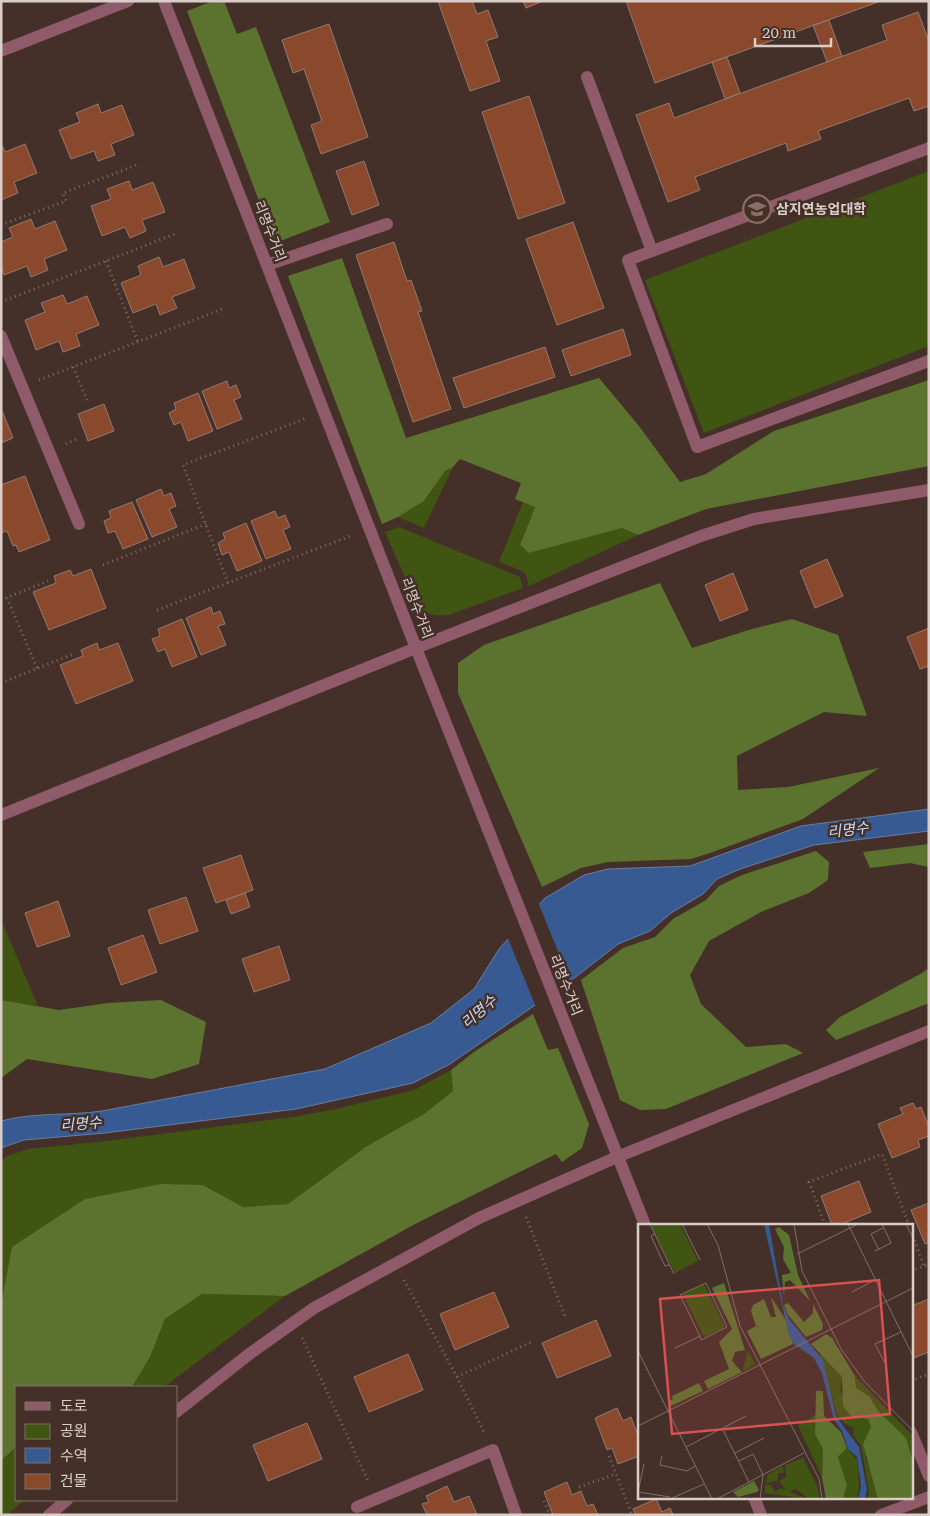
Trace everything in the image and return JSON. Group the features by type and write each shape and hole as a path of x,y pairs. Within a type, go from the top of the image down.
{"street":[{"path":"1,51 128,1"},
{"name":"리명수거리","path":"164,1 416,648 645,1224"},
{"path":"588,77 652,251"},
{"path":"929,148 628,260 697,447 929,361"},
{"path":"267,265 387,224"},
{"path":"1,336 5,354 22,387 79,524"},
{"path":"1,816 416,648 701,536 754,520 929,490"},
{"path":"178,1410 248,1355 314,1308 479,1218 617,1156 929,1031"},
{"path":"912,1434 929,1476"},
{"path":"356,1507 493,1450 516,1515"},
{"path":"881,1515 929,1496"},
{"path":"754,1498 761,1515"},
{"path":"49,1515 66,1501"}],"path":[{"path":"1,225 66,201 63,192 137,165"},
{"path":"1,302 175,234"},
{"path":"106,261 138,342"},
{"path":"22,387 225,308"},
{"path":"73,367 88,400"},
{"path":"228,583 183,466 324,412"},
{"path":"103,565 206,524"},
{"path":"157,610 370,529"},
{"path":"1,600 48,581"},
{"path":"7,598 37,669"},
{"path":"1,683 73,654"},
{"path":"825,1224 809,1182 882,1154 909,1224"},
{"path":"519,1200 566,1318"},
{"path":"912,1233 927,1265 912,1271"},
{"path":"395,1264 457,1377 493,1450"},
{"path":"294,1322 376,1499"},
{"path":"457,1377 531,1342"},
{"path":"912,1381 929,1374"},
{"path":"609,1456 632,1515"},
{"path":"579,1487 616,1474"},
{"path":"544,1502 550,1515"}],"green space":[{"path":"213,1 224,1 237,34 256,27 330,222 275,243 187,11"},
{"path":"929,171 929,346 704,433 645,280"},
{"path":"342,258 406,438 599,378 639,426 680,482 706,474 774,431 929,380 929,466 706,509 638,535 622,528 529,553 520,545 535,507 515,499 521,483 460,459 453,467 445,471 424,501 398,517 382,524 288,276"},
{"path":"453,467 424,528 398,517 424,501 445,471"},
{"path":"523,502 535,506 520,545 529,553 622,528 638,535 529,586 526,575 522,571 499,562"},
{"path":"399,527 520,577 523,588 449,615 436,615 425,612 418,607 385,532"},
{"path":"660,583 692,648 752,629 792,619 838,635 867,716 824,712 737,756 738,790 788,787 879,768 803,819 713,852 691,859 608,862 581,868 542,887 458,693 458,663 484,645"},
{"path":"929,844 929,867 910,863 870,868 863,852"},
{"path":"816,851 829,862 828,880 809,893 761,912 709,941 690,975 701,1004 746,1047 786,1044 803,1053 666,1109 640,1110 620,1100 581,980 623,948 655,937 673,919 706,900 719,886 742,875"},
{"path":"1,920 38,1006 1,1000"},
{"path":"929,968 929,1003 836,1040 826,1030 840,1017"},
{"path":"1,1000 59,1010 108,1003 161,1000 206,1022 199,1064 152,1079 27,1059 1,1078"},
{"path":"533,1014 548,1050 558,1048 589,1124 582,1148 562,1162 556,1154 417,1223 285,1296 202,1294 165,1319 150,1357 133,1386 15,1386 15,1448 1,1461 1,1305 12,1247 85,1199 161,1184 203,1185 243,1207 288,1204 367,1146 424,1114 453,1091 451,1070 474,1052"},
{"path":"451,1070 453,1091 424,1114 367,1146 288,1204 243,1207 203,1185 1,1305 1,1161 7,1156 28,1149 293,1117 336,1109 414,1090"},
{"path":"202,1294 285,1296 165,1386 133,1386 150,1357 165,1319"},
{"path":"15,1448 15,1501 23,1501 7,1515 1,1515 1,1461"}],"water":[{"name":"리명수","path":"929,809 929,831 814,845 740,869 717,879 703,894 671,913 650,931 618,944 577,976 450,1064 413,1083 296,1109 105,1133 24,1140 1,1148 1,1121 26,1116 102,1111 325,1069 431,1023 474,989 499,949 545,898 584,875 608,869 690,866 801,826"}],"pier":[{"path":"538,902 571,983 536,1007 507,936"}],"building":[{"path":"438,1 472,1 477,14 488,10 498,37 486,41 500,81 470,91"},
{"path":"523,1 543,1 526,8"},
{"path":"626,1 877,1 878,2 655,83"},
{"path":"918,12 929,42 929,106 914,111 909,98 818,131 821,139 788,151 786,143 695,177 700,190 668,202 636,115 669,103 674,118 887,40 882,25"},
{"path":"829,20 842,56 827,62 813,25"},
{"path":"329,24 368,137 321,154 311,125 322,121 304,69 293,73 282,40"},
{"path":"727,57 740,93 725,99 712,62"},
{"path":"529,96 565,203 518,219 482,112"},
{"path":"98,104 101,113 122,105 134,135 111,144 115,155 98,161 94,151 71,159 59,130 80,122 76,113"},
{"path":"1,143 5,152 25,144 37,173 14,182 18,193 1,200"},
{"path":"364,161 379,205 352,215 336,171"},
{"path":"129,181 132,190 153,182 165,212 142,220 146,231 130,238 125,227 102,236 91,206 111,199 107,189"},
{"path":"31,219 35,229 55,221 67,250 44,259 48,270 31,277 27,266 4,275 1,266 1,242 13,237 9,228"},
{"path":"573,222 604,308 557,325 526,239"},
{"path":"394,242 407,281 411,280 422,311 418,312 451,409 413,422 356,255"},
{"path":"159,257 163,267 184,259 195,288 172,297 177,308 160,315 156,304 133,313 121,283 141,275 138,266"},
{"path":"63,295 67,304 87,296 99,325 76,334 80,346 63,352 59,341 36,350 25,320 45,312 41,303"},
{"path":"623,329 631,355 571,376 562,350"},
{"path":"545,347 555,377 464,408 453,378"},
{"path":"227,381 229,388 236,385 241,397 234,400 242,419 217,429 202,391"},
{"path":"198,393 213,431 188,441 181,422 174,425 169,413 176,409 174,403"},
{"path":"104,404 114,431 88,441 78,414"},
{"path":"1,408 13,438 1,443"},
{"path":"25,476 50,540 19,552 16,545 13,546 7,531 1,533 1,485"},
{"path":"161,489 164,496 171,493 176,506 169,509 177,527 152,537 136,500"},
{"path":"132,502 148,539 123,549 115,531 108,533 104,521 111,518 109,511"},
{"path":"275,511 278,518 285,515 290,527 283,530 291,549 266,559 251,521"},
{"path":"246,523 262,561 237,571 229,552 222,555 218,543 225,539 223,533"},
{"path":"827,559 843,596 815,608 800,571"},
{"path":"91,569 106,608 49,630 33,592 56,583 54,576 70,570 73,576"},
{"path":"733,573 748,610 720,621 705,585"},
{"path":"211,607 213,614 220,611 225,624 218,626 226,645 201,655 186,618"},
{"path":"182,619 197,657 172,667 165,649 158,652 152,639 160,636 158,629"},
{"path":"929,628 929,666 920,669 907,637"},
{"path":"97,643 99,650 118,643 133,681 76,704 60,665 83,656 81,650"},
{"path":"241,855 253,890 216,903 203,868"},
{"path":"245,893 250,907 231,914 226,900"},
{"path":"186,897 198,931 160,944 148,910"},
{"path":"58,901 70,936 37,947 25,913"},
{"path":"143,935 157,972 121,985 108,948"},
{"path":"279,946 290,980 254,992 242,959"},
{"path":"913,1103 916,1109 921,1107 929,1127 929,1136 918,1140 920,1147 892,1158 878,1124 903,1114 900,1108"},
{"path":"859,1181 871,1212 841,1224 832,1224 821,1196"},
{"path":"929,1203 929,1242 925,1244 911,1210"},
{"path":"494,1292 509,1327 455,1350 440,1314"},
{"path":"929,1299 929,1352 912,1359 912,1306"},
{"path":"596,1320 611,1356 557,1378 542,1343"},
{"path":"408,1354 423,1390 369,1412 354,1377"},
{"path":"617,1408 623,1421 631,1417 638,1432 638,1456 618,1464 612,1448 607,1450 595,1418"},
{"path":"307,1423 322,1459 268,1481 253,1445"},
{"path":"567,1482 572,1495 581,1491 587,1506 593,1504 598,1515 553,1515 544,1492"},
{"path":"447,1486 454,1502 469,1496 477,1515 427,1515 422,1504 429,1502 426,1496"},
{"path":"656,1499 662,1512 670,1508 673,1515 636,1515 633,1509"}],"place":[{"name":"삼지연농업대학","path":"757,209"}]}
